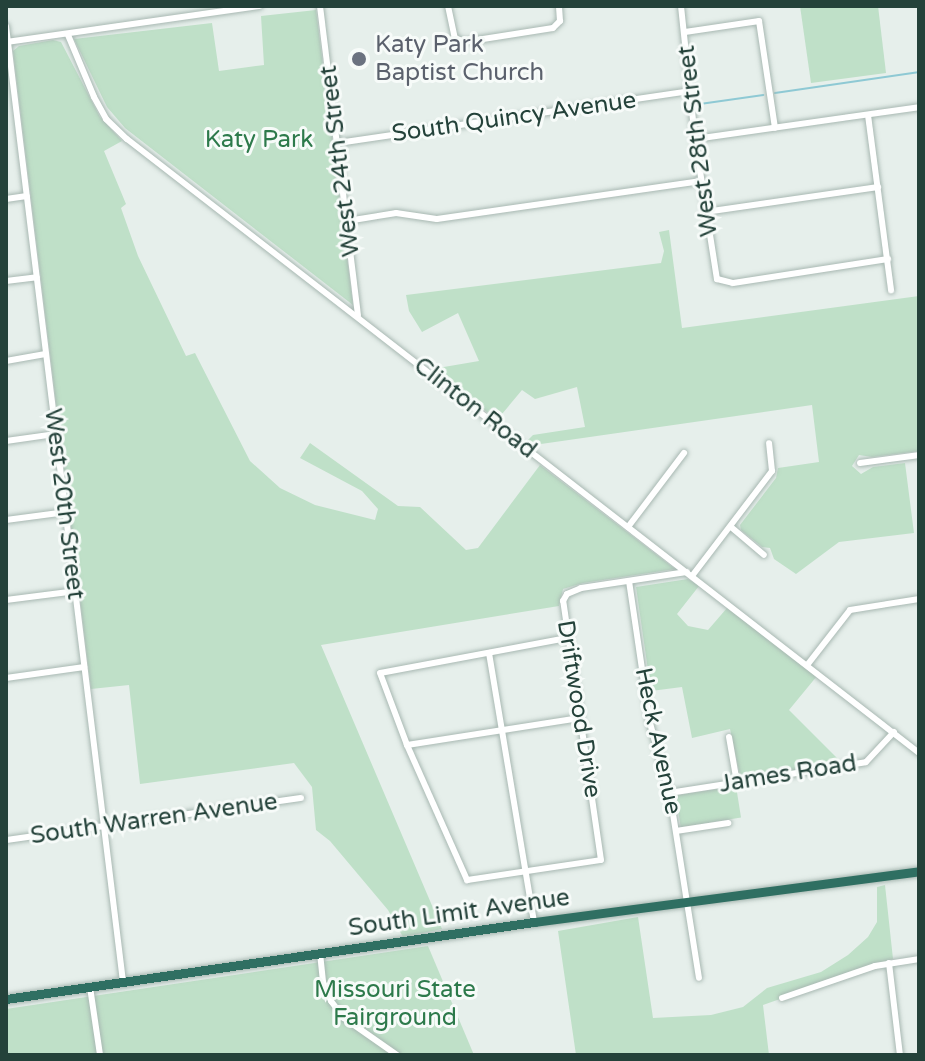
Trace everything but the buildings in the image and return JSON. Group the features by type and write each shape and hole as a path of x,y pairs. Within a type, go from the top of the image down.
{"highway":[{"name":"South Limit Avenue","path":"6,999 534,922 919,871"}],"street":[{"path":"7,42 259,6"},
{"name":"West 24th Street","path":"320,6 358,317"},
{"path":"448,6 455,38 464,42 553,28 560,21 559,6"},
{"name":"West 28th Street","path":"681,6 705,212 715,275 720,282 733,283 888,259"},
{"path":"685,32 759,21 775,128"},
{"name":"West 20th Street","path":"6,26 123,982"},
{"name":"Clinton Road","path":"68,35 94,97 116,129 919,753"},
{"name":"South Quincy Avenue","path":"338,143 691,91"},
{"path":"695,139 919,107"},
{"path":"868,115 891,290"},
{"path":"6,119 16,117"},
{"path":"347,221 396,213 437,219 701,181"},
{"path":"705,212 878,187"},
{"path":"6,199 27,196"},
{"path":"6,281 37,277"},
{"path":"6,361 45,354"},
{"path":"6,441 55,434"},
{"path":"629,581 690,574 731,527 772,471 769,443"},
{"path":"628,527 684,453"},
{"path":"860,463 919,455"},
{"path":"6,520 66,512"},
{"path":"731,527 764,555"},
{"name":"Driftwood Drive","path":"527,872 598,862 602,856 567,638 564,598 581,588 629,581"},
{"name":"Heck Avenue","path":"629,581 650,723 669,793 699,978"},
{"path":"6,600 76,591"},
{"path":"808,664 850,610 919,599"},
{"path":"527,872 467,880 451,850 379,675 567,638"},
{"path":"489,653 534,922"},
{"path":"6,678 84,667"},
{"path":"407,745 580,718"},
{"name":"James Road","path":"669,793 866,762 894,732"},
{"path":"729,737 737,783"},
{"name":"South Warren Avenue","path":"6,840 301,798"},
{"path":"676,831 728,823"},
{"path":"320,953 323,982 331,1001 344,1018 397,1055"},
{"path":"782,998 889,963 919,959"},
{"path":"889,963 900,1055"},
{"path":"90,987 100,1055"}],"green space":[{"path":"800,6 878,6 886,73 811,83"},
{"name":"Katy Park","path":"316,10 353,305 125,128 107,107 74,39 212,23 219,71 264,65 261,16"},
{"path":"53,40 61,42 100,117 122,141 104,151 126,204 121,208 138,256 186,356 195,353 250,461 280,488 315,505 375,520 378,509 362,491 300,458 310,443 398,506 420,507 466,550 478,548 540,465 675,569 563,589 559,606 321,645 442,929 403,937 388,910 330,841 316,830 312,787 294,763 140,784 129,685 91,689 13,51 19,46"},
{"path":"669,230 682,328 919,296 919,451 872,457 859,455 852,466 861,474 873,467 905,463 914,533 839,542 796,574 774,559 770,548 762,547 741,530 740,525 776,478 778,468 819,462 812,405 534,445 525,443 533,435 585,427 577,387 535,399 522,390 497,420 432,369 479,361 458,313 422,332 409,311 406,295 661,263 664,251 659,232"},
{"path":"688,579 699,586 677,614 688,626 708,630 727,608 817,676 789,710 845,766 741,780 730,729 692,738 682,687 651,691 636,587"},
{"path":"736,786 741,818 681,827 676,796"},
{"path":"885,885 893,959 763,1005 769,1055 576,1055 558,931 638,917 653,1018 711,1015 743,1007 767,988 821,972 848,955 868,937 877,922 877,887"},
{"name":"Missouri State Fairground","path":"428,946 474,1055 6,1055 6,1009"}],"waterway":[{"path":"775,93 919,72"},
{"path":"700,104 763,95"}],"place":[{"name":"Katy Park Baptist Church","path":"359,59"}]}
